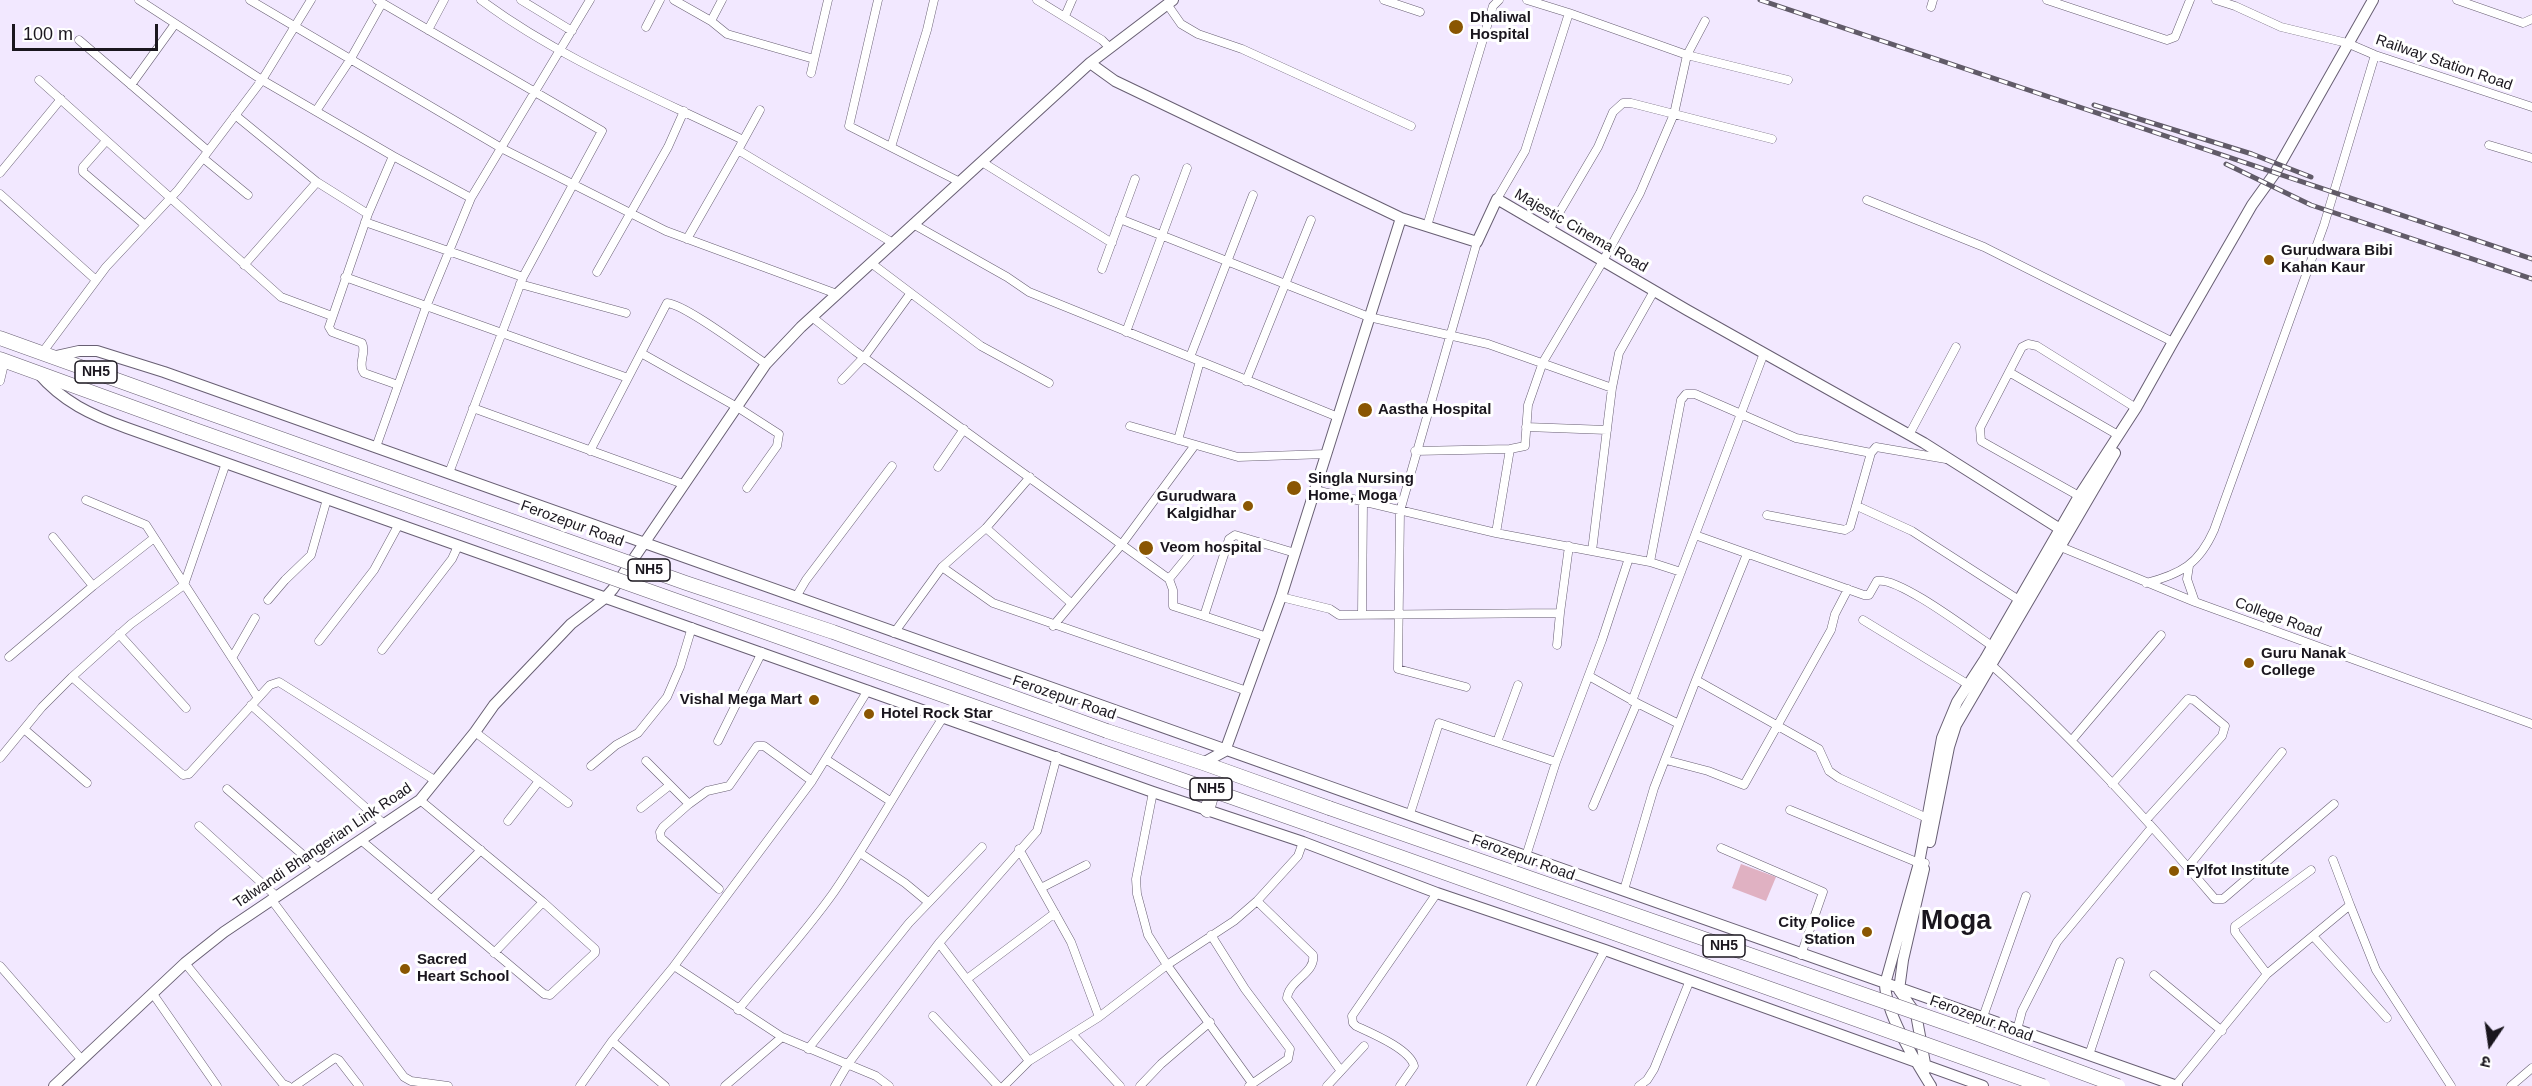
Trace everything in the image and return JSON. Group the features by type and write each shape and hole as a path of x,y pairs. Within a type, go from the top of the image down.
{"highway":[{"name":"Ferozepur Road","path":"0,338 686,583 833,632 1107,731 1977,1034 2118,1086"},
{"name":"NH5","path":"2,360 2043,1086"},
{"path":"1207,810 1213,790"}],"street":[{"path":"139,0 262,80 471,198"},
{"path":"250,0 502,149 687,239 837,294"},
{"path":"47,355 96,280 171,198 262,80 311,0"},
{"path":"428,30 444,0"},
{"path":"481,0 516,26 743,140"},
{"path":"521,0 572,31"},
{"path":"376,447 426,307 471,198 590,0"},
{"path":"646,27 660,0"},
{"path":"674,0 711,21 727,34 814,59"},
{"path":"711,21 722,0"},
{"path":"811,73 828,0"},
{"path":"878,0 849,126 960,182"},
{"path":"891,147 934,0"},
{"path":"1037,0 1102,40 1110,48"},
{"path":"1065,16 1072,0"},
{"path":"1384,0 1420,12"},
{"path":"1427,226 1493,6 1499,0"},
{"path":"1527,0 1687,55 1788,80"},
{"path":"2047,0 2166,40 2173,40 2190,0"},
{"name":"Railway Station Road","path":"2216,0 2281,27 2351,44 2375,55 2532,107"},
{"path":"1930,1084 1916,1014 1899,990 1922,863 1956,724 1988,662 2056,544 2259,205 2302,139 2373,0"},
{"path":"1930,1084 1913,1060 1888,1001 1885,984 1922,863 1927,818 1942,738 1957,702 1988,662 1992,646 2056,544 2060,529 2079,496 2136,408 2252,205 2275,173 2351,44 2381,0"},
{"path":"2457,0 2523,23 2532,19"},
{"path":"316,111 350,60 379,2 602,131 521,280 448,473"},
{"path":"1170,2 1181,24 1198,34 1242,49 1411,126"},
{"name":"Talwandi Bhangerian Link Road","path":"54,1086 185,963 273,897 362,841 420,800 494,705 572,624 605,598 766,364 812,316 1090,63 1170,2"},
{"path":"1497,199 1525,151 1569,13"},
{"path":"1415,451 1510,449 1525,446 1528,405 1543,362 1640,194 1674,114 1687,55 1705,21"},
{"path":"131,85 175,24"},
{"path":"79,40 131,85 248,195"},
{"path":"2146,583 2162,579 2189,566 2208,544 2324,225 2375,55"},
{"path":"1090,63 1115,81 1401,218 1477,242 1415,451 1400,512 1398,669 1466,687"},
{"path":"39,80 281,297 332,316"},
{"path":"0,173 61,99"},
{"path":"1550,230 1598,147 1616,107 1623,103 1632,103 1772,139"},
{"path":"687,239 760,110"},
{"path":"597,272 668,147 684,111"},
{"path":"235,115 316,182 368,214"},
{"path":"106,141 83,166 83,172 146,225"},
{"path":"2489,145 2532,158"},
{"path":"738,150 892,243"},
{"path":"393,156 368,214 345,277 332,316 330,330 362,343 364,347 362,370 398,384"},
{"path":"982,162 1112,243"},
{"path":"1126,332 1187,168"},
{"path":"1102,269 1135,179"},
{"path":"244,265 316,182"},
{"path":"0,194 96,280"},
{"path":"1190,357 1253,195"},
{"name":"Majestic Cinema Road","path":"1477,242 1497,199 1909,435 2060,529"},
{"path":"1867,200 1984,247 2173,342"},
{"path":"1203,763 1225,751 1267,637 1401,218"},
{"path":"1120,219 1370,317 1451,334 1543,362 1612,388"},
{"path":"1246,381 1311,220"},
{"path":"365,222 521,280 626,313"},
{"path":"914,224 1029,292 1338,417"},
{"path":"871,264 993,354 1049,383"},
{"path":"345,277 628,378"},
{"path":"1592,551 1612,388 1619,353 1654,291"},
{"path":"842,380 865,356 910,294"},
{"path":"590,451 665,305 669,303 693,315 766,364"},
{"path":"812,316 1169,579 1173,590 1173,606 1267,637"},
{"path":"2079,496 1981,441 1980,428 2022,347 2028,344 2037,346 2136,408"},
{"path":"1909,435 1956,347"},
{"path":"47,355 97,351 115,356 1225,751 1624,890 1899,990 1983,1017 2176,1086 2268,974 2350,905"},
{"path":"641,353 737,407 779,434 777,446 747,488"},
{"path":"1593,806 1764,353"},
{"path":"0,381 2,360"},
{"path":"1178,440 1200,361"},
{"path":"38,372 60,395 88,414 1154,792 1303,842 1437,893 1690,980 1983,1086"},
{"path":"2009,372 2118,435"},
{"path":"1650,562 1683,397 1690,393 1796,438 1871,453"},
{"path":"473,408 683,484"},
{"path":"1130,426 1238,457 1326,454"},
{"path":"1526,427 1607,430"},
{"path":"938,467 964,429"},
{"path":"1053,626 1122,544 1195,446"},
{"path":"1767,515 1845,530 1850,527 1871,453 1876,447 1881,446 1950,460"},
{"path":"1496,533 1510,449"},
{"path":"0,758 72,677 119,634 184,585 226,463"},
{"path":"796,597 806,580 892,466"},
{"path":"894,633 942,567 986,528 1030,477"},
{"path":"1315,490 1496,533 1650,562 1681,572"},
{"path":"268,600 311,555 327,499"},
{"path":"86,500 146,525 258,698"},
{"path":"1362,615 1364,502"},
{"path":"1857,506 1912,531 2019,600"},
{"path":"319,641 374,570 399,524"},
{"path":"986,528 1071,603"},
{"path":"1695,534 1869,596 1877,581 1888,581 1927,602 1992,646"},
{"path":"1204,616 1229,539 1233,536 1295,553"},
{"path":"53,537 93,586"},
{"path":"9,657 154,538"},
{"name":"College Road","path":"2056,544 2195,602 2532,724"},
{"path":"382,650 452,559 458,546"},
{"path":"1169,579 1196,546"},
{"path":"1557,645 1569,546"},
{"path":"1624,890 1654,788 1747,554"},
{"path":"1526,856 1629,558"},
{"path":"2189,566 2187,579 2195,602"},
{"path":"942,567 987,600 1053,626 1247,691"},
{"path":"1666,760 1708,771 1744,785 1831,630 1835,614 1848,589"},
{"path":"1281,597 1330,609 1339,615 1560,613"},
{"path":"232,658 255,618"},
{"path":"1863,620 1969,685"},
{"path":"591,766 616,745 639,733 667,697 680,667 692,627"},
{"path":"119,634 186,708"},
{"path":"2072,740 2161,635"},
{"path":"718,741 762,652"},
{"path":"1988,662 2044,711 2072,740 2215,899 2223,899 2334,804"},
{"path":"1589,676 1679,724"},
{"path":"72,677 178,773 183,775 189,774 272,683 283,683 436,781"},
{"path":"1696,680 1819,749 1829,771 1839,778 1927,818"},
{"path":"1497,742 1518,685"},
{"path":"580,1086 612,1041 674,966 812,781 868,690"},
{"path":"2112,783 2188,699 2194,700 2225,726 2226,730 2222,736 2146,820"},
{"path":"251,705 384,824"},
{"path":"738,1010 830,898 944,716"},
{"path":"1410,814 1439,723 1557,762"},
{"path":"24,729 87,783"},
{"path":"475,732 568,803"},
{"path":"719,889 666,843 660,834 663,827 689,804 712,789 729,786 757,746 764,746 812,781"},
{"path":"2188,867 2282,752"},
{"path":"835,1086 848,1064 939,944 1040,825 1057,756"},
{"path":"827,760 890,801"},
{"path":"646,761 689,804"},
{"path":"508,821 539,781"},
{"path":"641,808 670,785"},
{"path":"227,789 318,868"},
{"path":"1154,792 1137,871 1136,886 1148,934 1167,965 1210,1022 1251,1084 1288,1059 1290,1049 1245,989 1211,935"},
{"path":"362,841 547,996 595,953 593,948 543,902 420,800"},
{"path":"1790,810 1922,863"},
{"path":"199,826 273,897 404,1077 411,1081 448,1086"},
{"path":"2017,1030 2022,1011 2057,942 2152,827"},
{"path":"1004,1086 1029,1061 1099,1017 1167,965 1228,926 1257,901 1298,856 1303,842"},
{"path":"808,1049 928,902 981,847"},
{"path":"1721,848 1823,892 1802,955"},
{"path":"1019,849 1071,942 1099,1017"},
{"path":"432,899 481,850"},
{"path":"860,853 905,883 928,902"},
{"path":"2333,860 2376,970 2451,1086"},
{"path":"1041,888 1086,865"},
{"path":"2268,974 2235,932 2235,926 2311,870"},
{"path":"1400,1086 1414,1066 1410,1057 1386,1041 1356,1026 1352,1016 1437,893"},
{"path":"1983,1017 2026,896"},
{"path":"1257,901 1313,955 1311,965 1290,988 1287,998 1341,1071"},
{"path":"494,953 543,902"},
{"path":"967,979 1055,913"},
{"path":"2313,936 2387,1018"},
{"path":"939,944 1029,1061"},
{"path":"1531,1086 1605,950"},
{"path":"2089,1055 2120,962"},
{"path":"185,963 283,1084 288,1086"},
{"path":"0,966 82,1060"},
{"path":"674,966 782,1037 848,1064 881,1079 890,1086"},
{"path":"2154,975 2222,1031"},
{"path":"1639,1086 1647,1080 1654,1069 1690,980"},
{"path":"153,994 217,1086"},
{"path":"933,1016 998,1086"},
{"path":"1140,1086 1210,1022"},
{"path":"1072,1034 1120,1086"},
{"path":"725,1086 782,1037"},
{"path":"612,1041 665,1086"},
{"path":"1327,1086 1364,1046"},
{"path":"295,1086 335,1058 359,1086"},
{"path":"2511,1086 2532,1068"}],"shaded area":[{"path":"1741,864 1776,877 1766,901 1732,888"}],"railway":[{"path":"1760,0 2532,259"},
{"path":"2094,105 2252,154 2311,177"},
{"path":"2226,164 2311,205 2532,279"}],"place":[{"name":"Dhaliwal Hospital","path":"1456,27"},
{"name":"Gurudwara Bibi Kahan Kaur","path":"2269,260"},
{"name":"Aastha Hospital","path":"1365,410"},
{"name":"Singla Nursing Home, Moga","path":"1294,488"},
{"name":"Gurudwara Kalgidhar","path":"1248,506"},
{"name":"Veom hospital","path":"1146,548"},
{"name":"Guru Nanak College","path":"2249,663"},
{"name":"Vishal Mega Mart","path":"814,700"},
{"name":"Hotel Rock Star","path":"869,714"},
{"name":"Fylfot Institute","path":"2174,871"},
{"name":"City Police Station","path":"1867,932"},
{"name":"Sacred Heart School","path":"405,969"}],"district":[{"name":"Moga","path":"1956,922"}]}
